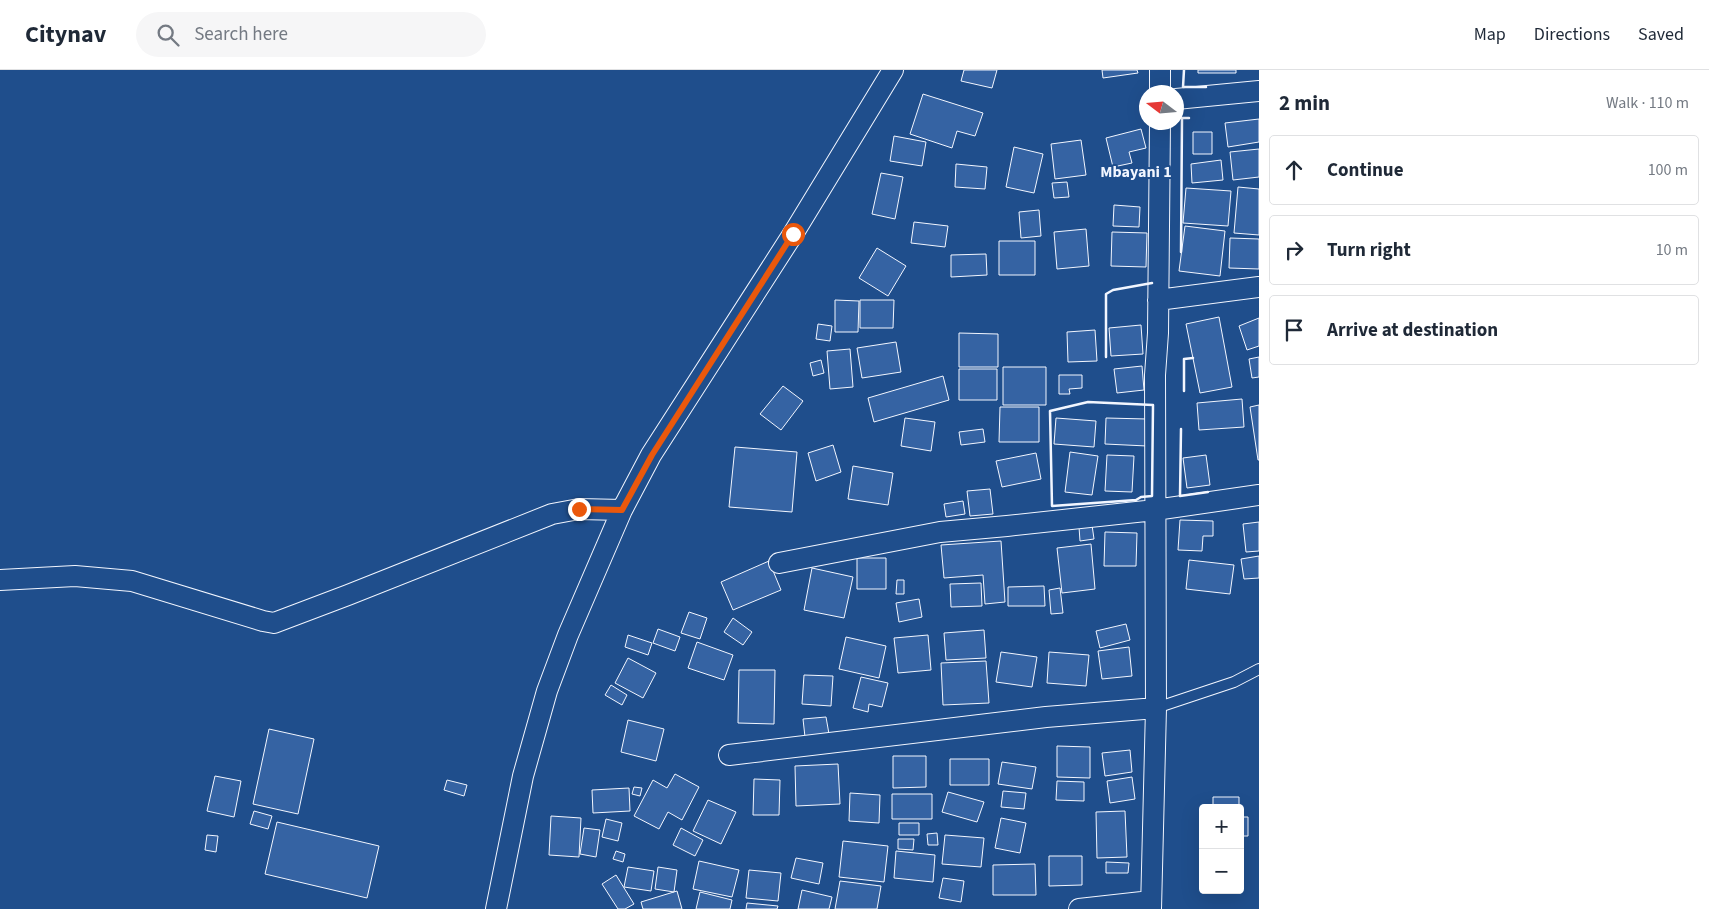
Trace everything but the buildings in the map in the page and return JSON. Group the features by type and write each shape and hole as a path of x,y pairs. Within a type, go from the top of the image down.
{"street":[{"path":"496,909 523,776 547,691 568,635 622,510 657,446 793,234 893,70"},
{"path":"1160,70 1160,85"},
{"path":"1184,98 1259,91"},
{"path":"1079,909 1151,905 1156,708 1155,375 1160,130"},
{"path":"1158,300 1259,287"},
{"path":"779,563 940,532 1155,510 1259,495"},
{"path":"0,580 75,576 132,581 263,621 274,622 348,595 552,514 579,509 622,510"},
{"path":"729,755 1046,717 1156,708"}],"lane":[{"path":"1156,708 1234,682 1259,669"}],"wall":[{"path":"1184,70 1183,87 1206,87"},
{"path":"1181,252 1182,118 1189,118"},
{"path":"1106,357 1106,294 1113,290 1152,283"},
{"path":"1184,391 1184,359 1193,358"},
{"path":"1088,402 1153,405 1152,496 1141,497 1136,500 1052,506 1050,411 1088,402"},
{"path":"1181,429 1180,496 1208,492"}],"district":[{"name":"Mbayani 1","path":"1136,172"}],"route":[{"path":"579,509 622,510 652,455 709,363 793,234"}]}
